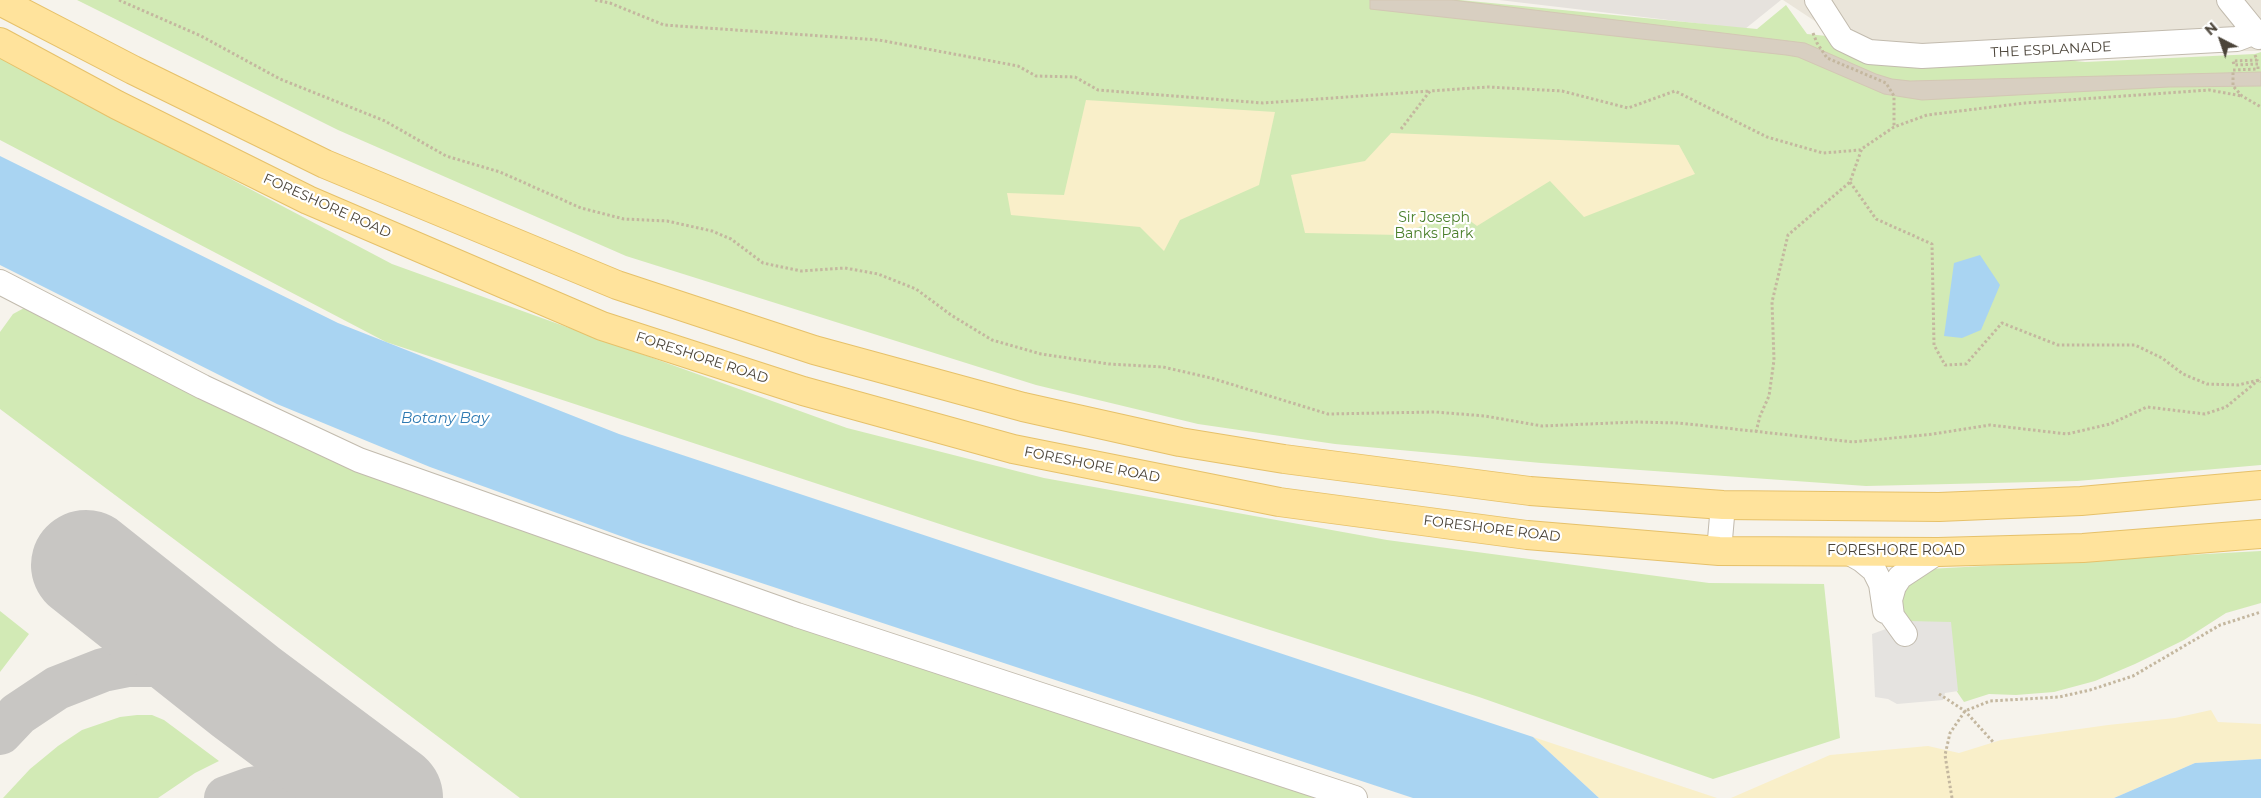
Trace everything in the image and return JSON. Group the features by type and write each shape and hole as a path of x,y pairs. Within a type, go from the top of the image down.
{"main road":[{"path":"0,1 133,70 325,164 617,285 814,350 1023,407 1180,442 1284,459 1530,491 1723,505 1939,507 2081,501 2261,485"},
{"name":"FORESHORE ROAD","path":"0,42 116,105 308,200 602,326 803,391 1013,449 1279,502 1527,535 1719,551 1938,552 2083,548 2261,534"}],"street":[{"path":"1817,0 1832,45"},
{"path":"2229,0 2251,36"},
{"name":"THE ESPLANADE","path":"1832,45 1869,52 1922,56 2251,36"},
{"path":"0,282 203,387 358,460 797,615 1355,798"},
{"path":"1719,551 1723,505"},
{"path":"1846,551 1869,565 1878,576 1883,599 1896,634 1890,600 1894,586 1900,577 1938,552"}],"path":[{"path":"119,0 201,36 280,79 385,121 446,156 500,172 580,208 624,219 667,221 712,231 731,239 763,263 801,271 845,268 878,274 916,289 951,315 992,340 1041,354 1110,364 1163,367 1211,378 1328,414 1435,412 1485,416 1542,426 1636,422 1680,423 1853,442 1933,434 1990,425 2067,434 2110,424 2148,407 2206,414 2226,407 2260,380"},
{"path":"595,0 610,3 664,25 879,40 1018,66 1036,76 1075,77 1098,90 1263,103 1488,87 1562,91 1628,108 1675,91 1767,136 1823,153 1863,148 1894,127 1927,115 2025,103 2209,90 2242,96"},
{"path":"2251,36 2257,60 2233,61 2234,65 2258,64 2258,69 2233,70 2233,86 2242,96 2261,107"},
{"path":"1832,45 1827,58 1886,83 1894,96 1894,127"},
{"path":"1400,129 1430,91"},
{"path":"1756,432 1760,416 1769,396 1774,360 1772,302 1788,235 1850,182 1863,148"},
{"path":"1850,182 1876,219 1932,244 1934,345 1945,365 1966,364 2002,323 2058,345 2135,345 2162,358 2183,374 2207,384 2238,385 2260,380"},
{"path":"1952,798 1945,755 1950,733 1965,711 1990,701 2059,698 2133,676 2220,625 2261,612"},
{"path":"1939,694 1965,711 1994,743"}],"shaded area":[{"path":"1499,0 1781,0 1745,29"},
{"path":"1783,0 2261,0 2261,51 1869,52 1842,39"},
{"path":"1908,621 1951,622 1958,691 1945,693 1943,700 1897,704 1888,699 1875,697 1872,634"}],"green space":[{"name":"Sir Joseph Banks Park","path":"77,0 1460,0 1757,29 1786,5 1807,34 2085,62 2255,54 2261,52 2261,465 2077,481 1866,486 1541,463 1335,444 1198,424 1036,385 626,256 338,130"},
{"path":"0,57 392,264 847,428 1044,478 1387,540 1709,583 1824,584 1840,738 1713,779 1479,697 964,532 386,342 0,140"},
{"path":"26,307 327,453 1328,798 520,798 0,409 0,332 13,314"},
{"path":"2261,551 2261,603 2226,613 2184,640 2135,664 2095,681 2054,692 2016,695 1989,694 1964,702 1898,605 1903,590 1928,569"},
{"path":"0,611 29,634 0,672"},
{"path":"152,715 164,720 219,761 195,773 158,798 3,798 30,769 58,746 82,730 120,717"}],"sand":[{"path":"1086,100 1275,112 1259,185 1180,220 1164,251 1140,227 1011,215 1007,193 1064,195"},
{"path":"1391,133 1679,145 1695,174 1584,217 1550,181 1477,226 1457,211 1400,235 1305,233 1291,175 1365,161"},
{"path":"2211,710 2218,722 2261,724 2261,759 2195,763 2114,798 1731,798 1830,755 1928,746 1959,753 2001,740 2175,718"},
{"path":"1533,737 1717,798 1599,798"}],"water":[{"name":"Botany Bay","path":"0,156 338,323 619,434 1533,737 1599,798 1413,798 637,542 430,467 277,404 0,265"},
{"path":"1980,255 2000,285 1981,330 1962,338 1944,336 1954,263"},
{"path":"2261,759 2261,798 2114,798 2195,763"}],"building":[{"path":"1370,0 1452,0 1805,43 1876,74 1892,79 1910,81 2261,72 2261,86 2169,87 1922,100 1884,94 1798,57 1370,9"}],"taxiway":[{"path":"0,733 18,714 57,688 103,670 128,665 153,665 192,670 231,682 246,692"},
{"path":"226,798 251,789 295,782 345,785 381,798"}],"runway":[{"path":"86,565 246,692 388,798"}]}
